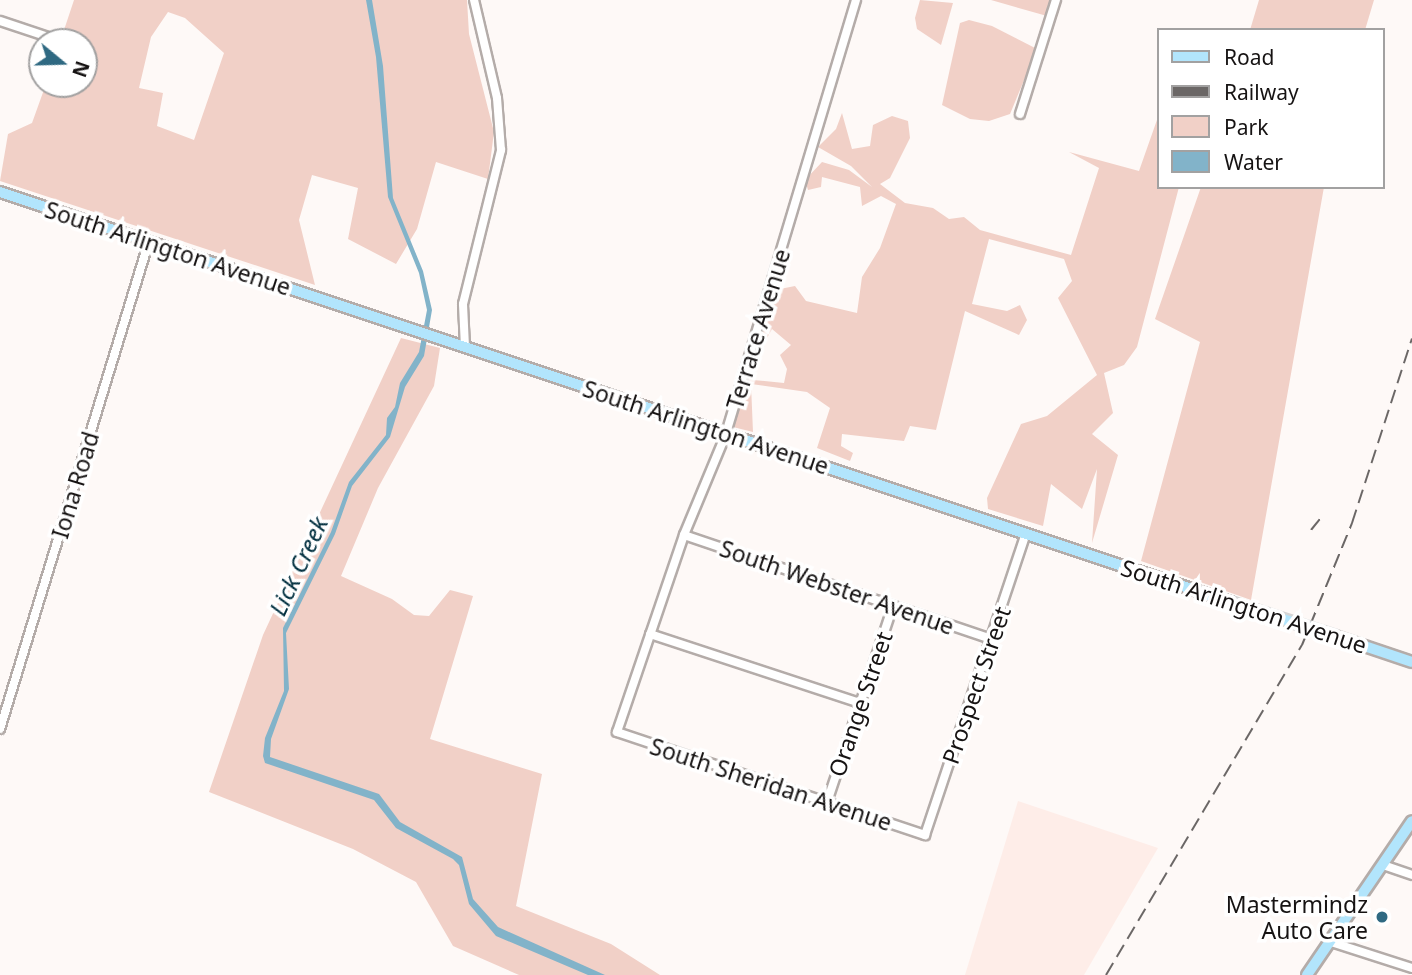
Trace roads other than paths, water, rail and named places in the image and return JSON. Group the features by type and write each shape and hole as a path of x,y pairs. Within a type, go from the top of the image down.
{"main road":[{"name":"South Arlington Avenue","path":"0,192 1412,662"},
{"path":"1312,973 1412,821"}],"street":[{"path":"465,347 463,304 501,150 498,98 474,0"},
{"name":"Terrace Avenue","path":"617,733 684,535 726,434 856,0"},
{"path":"1020,114 1056,0"},
{"path":"0,21 28,30"},
{"name":"Iona Road","path":"0,729 149,242"},
{"name":"Prospect Street","path":"925,835 1026,534"},
{"name":"South Webster Avenue","path":"684,535 991,639"},
{"name":"Orange Street","path":"827,802 893,606"},
{"path":"650,634 860,703"},
{"name":"South Sheridan Avenue","path":"617,733 925,835"},
{"path":"1383,865 1412,875"},
{"path":"1331,942 1412,968"}],"water":[{"name":"Lick Creek","path":"366,0 372,0 383,66 393,198 423,271 432,310 424,356 405,387 390,437 352,486 335,534 286,633 289,689 271,739 270,757 379,794 400,822 462,857 473,899 498,927 605,975 588,975 496,936 469,904 459,865 453,859 396,828 374,800 265,763 263,756 265,738 284,691 283,628 331,532 349,482 386,435 387,418 395,407 400,383 419,352 427,310 419,273 388,197 376,57"}],"railway":[{"path":"1106,975 1302,645 1352,523 1412,338"},
{"path":"1311,530 1320,519"}],"place":[{"name":"Mastermindz Auto Care","path":"1382,917"}]}
